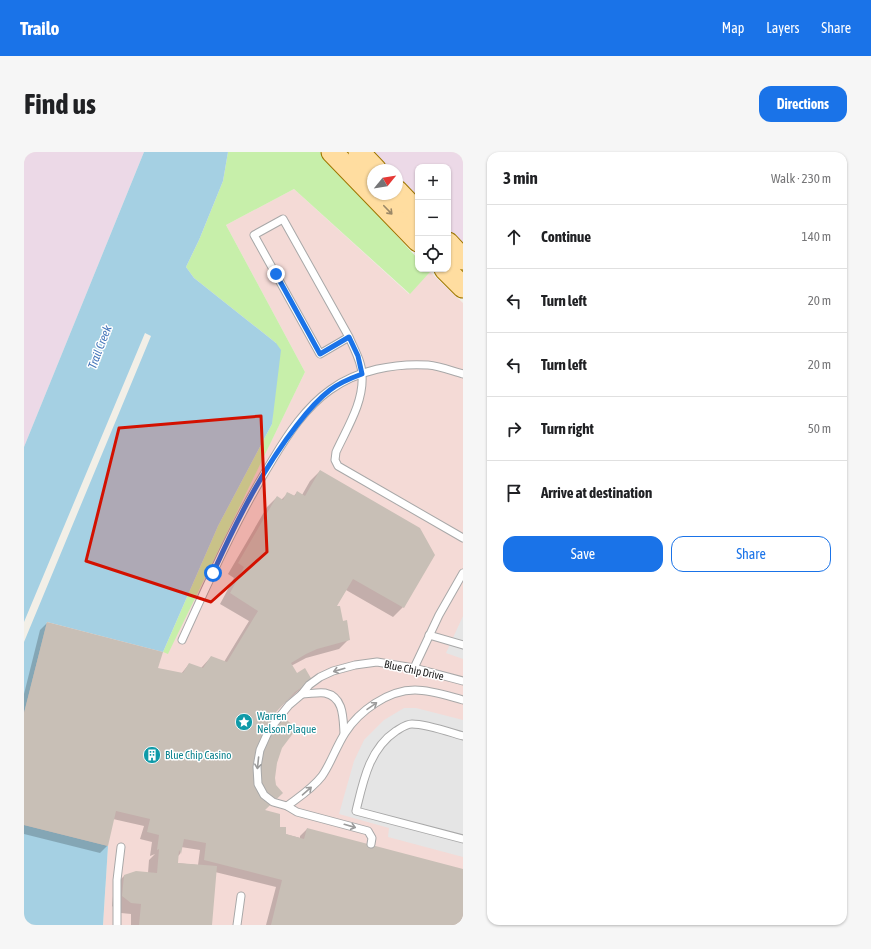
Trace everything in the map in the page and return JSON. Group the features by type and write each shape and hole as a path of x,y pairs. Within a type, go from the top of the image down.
{"main road":[{"path":"332,152 415,238"},
{"path":"359,152 370,164"},
{"path":"403,197 415,210"},
{"path":"451,246 463,259"}],"lane":[{"path":"349,337 320,354 254,235 283,219 349,337 358,356 362,374 361,392 356,411 336,452 335,460 338,466 463,538"},
{"path":"182,640 219,560 259,482 285,440 312,406 330,389 347,380 387,367 430,365 463,374"},
{"path":"414,668 429,635 463,573"},
{"path":"429,635 463,645"},
{"name":"Blue Chip Drive","path":"463,681 414,668 377,662 354,665 333,671 320,677 309,685 302,694 289,705 269,730 260,750 257,767 258,784 264,795 273,802 286,806 308,791 321,777 332,760 344,733 357,718 385,698 401,692 416,690 432,692 463,700"},
{"name":"Blue Chip Drive","path":"302,694 325,693 333,696 338,701 342,710 344,733"},
{"path":"463,736 421,725 411,724 403,726 390,734 378,748 369,763 363,779 356,811 463,839"},
{"path":"286,806 297,812 368,831 372,838 371,844"},
{"path":"117,925 117,880 121,848"},
{"path":"237,925 241,896"}],"highlighted area":[{"path":"261,416 267,552 211,602 86,561 119,428"}],"shaded area":[{"path":"24,152 144,152 24,447"},
{"path":"372,152 463,152 463,247 451,235 451,164 415,164 415,198 403,185 403,164 383,164"},
{"path":"294,189 409,294 430,272 463,303 463,925 103,925 108,846 24,825 24,713 47,622 168,653 305,372 226,225"},
{"path":"463,616 463,659 446,653"},
{"path":"404,708 416,708 463,720 463,857 388,837 389,828 339,814 354,761 364,740 384,720"}],"green space":[{"path":"228,152 320,152 415,256 415,272 430,272 410,294 294,189 226,225 305,372 168,654 163,652 218,526 272,424 276,343 194,278 186,267 199,240 223,181"}],"water":[{"name":"Trail Creek","path":"144,152 228,152 223,181 199,240 186,267 194,278 276,343 281,350 272,424 218,526 163,652 47,622 24,713 24,642 151,336 145,333 24,622 24,447"},
{"path":"24,825 108,846 103,925 24,925"}],"building":[{"path":"320,470 420,528 435,555 404,608 353,579 337,606 340,606 343,621 347,620 350,640 317,649 291,663 297,673 305,668 312,680 295,692 276,712 297,728 282,748 277,763 275,778 276,785 283,793 265,810 280,814 280,827 286,827 286,834 304,839 307,828 463,869 463,925 271,925 282,880 204,860 206,843 184,839 181,854 179,850 178,863 217,866 212,925 139,925 141,904 131,903 122,896 124,875 136,871 157,873 159,849 157,850 159,835 147,832 150,819 116,811 108,846 24,825 24,713 47,622 163,652 158,668 183,673 189,663 203,668 211,656 227,662 258,611 230,593 244,567 238,563 277,496 283,500 287,492 295,496 297,491 305,496"}],"place":[{"name":"Warren Nelson Plaque","path":"244,722"},
{"name":"Blue Chip Casino","path":"152,755"}],"route":[{"path":"213,573 259,482 285,440 312,406 330,389 362,374 358,356 349,337 320,354 276,274"}]}
